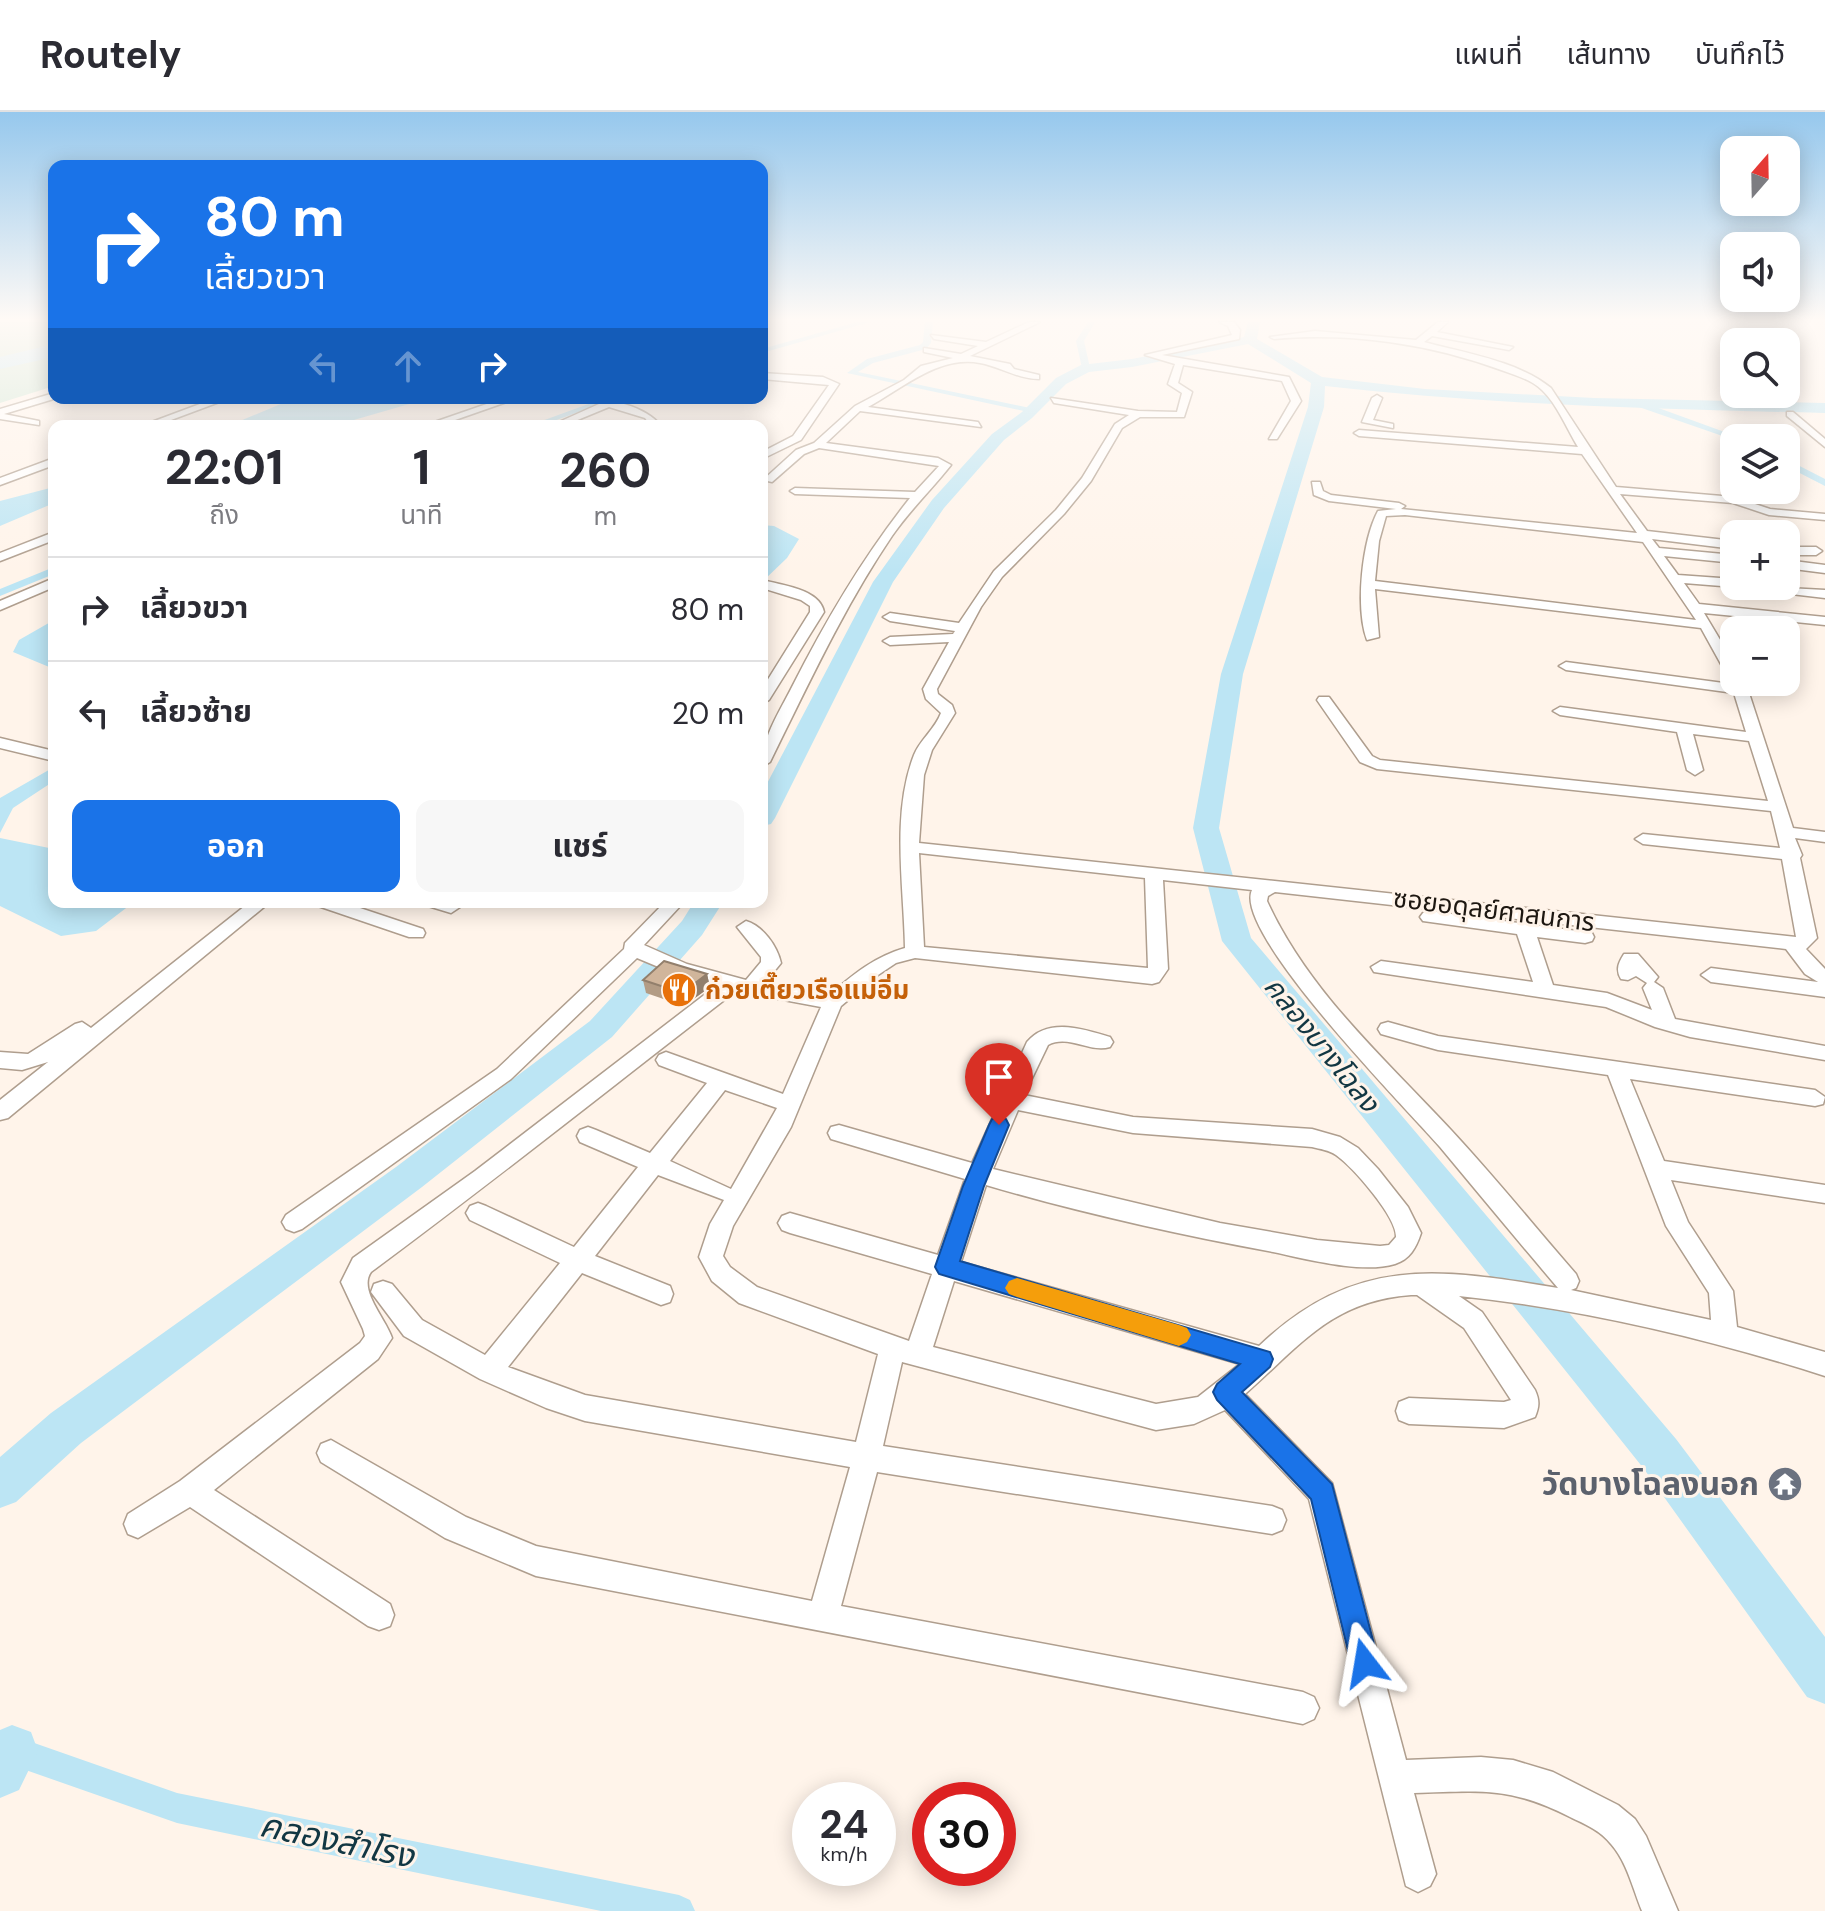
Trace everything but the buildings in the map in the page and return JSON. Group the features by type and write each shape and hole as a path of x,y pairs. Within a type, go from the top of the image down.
{"street":[{"path":"0,414 24,406"},
{"path":"163,420 203,406"},
{"path":"446,420 489,406"},
{"path":"568,420 599,406"},
{"path":"616,406 648,416 651,420"},
{"path":"768,453 797,438 819,406"},
{"path":"768,480 800,452 818,445 862,406"},
{"path":"1090,406 1138,414 1181,415 1183,406"},
{"path":"1273,437 1293,406"},
{"path":"1374,406 1367,422 1394,426 1401,435"},
{"path":"1556,406 1707,625 1720,650"},
{"path":"858,408 978,425"},
{"path":"0,414 36,423"},
{"path":"915,952 911,816 922,754 948,713 947,708 931,696 930,689 960,633 998,574 1060,512 1087,479 1118,426 1138,414"},
{"path":"1790,414 1825,444"},
{"path":"1359,433 1585,451"},
{"path":"768,750 819,647 917,495 946,464 818,445"},
{"path":"0,482 48,463"},
{"path":"1316,484 1318,493 1329,498 1493,517"},
{"path":"1613,490 1734,500 1769,512 1825,517"},
{"path":"795,491 917,495"},
{"path":"1372,637 1368,584 1377,524 1384,512 1720,544"},
{"path":"0,557 48,538"},
{"path":"26,547 48,553"},
{"path":"1654,551 1720,558"},
{"path":"1800,551 1816,551"},
{"path":"1800,566 1825,569"},
{"path":"1675,579 1720,582"},
{"path":"1368,584 1707,625"},
{"path":"0,606 48,585"},
{"path":"768,586 806,597 816,605 817,612 768,690"},
{"path":"1800,591 1825,594"},
{"path":"1695,608 1825,621"},
{"path":"890,617 960,633"},
{"path":"890,641 960,633"},
{"path":"1566,666 1720,680"},
{"path":"1742,696 1793,855 1808,938 1806,942 1793,945 1825,978"},
{"path":"1324,700 1366,759 1377,764 1780,807"},
{"path":"1560,711 1757,738"},
{"path":"1684,728 1695,770"},
{"path":"0,743 48,755"},
{"path":"1786,832 1825,837"},
{"path":"1643,839 1793,855"},
{"name":"ซอยอดุลย์ศาสนการ","path":"913,847 1269,884 1793,945"},
{"path":"1160,872 1158,969 1152,977 915,952 889,959 833,1002 780,1127 722,1224 711,1257 721,1274 748,1295 906,1350 1119,1410 1156,1417 1183,1414 1214,1402 1321,1312 1376,1288 1422,1284 1454,1284 1637,1313 1725,1334 1825,1364"},
{"path":"1269,884 1267,891 1259,893 1258,901 1270,928 1336,1022 1445,1138 1567,1281"},
{"path":"0,1060 35,1060 63,1044 238,908"},
{"path":"0,1112 254,908"},
{"path":"342,908 416,933"},
{"path":"669,908 632,945 641,952 693,974 740,987 833,1002"},
{"path":"1429,917 1585,937"},
{"path":"1618,924 1629,972 1628,1006"},
{"path":"138,1524 190,1491 374,1345 379,1338 377,1326 351,1284 352,1274 362,1265 483,1177 581,1098 771,963 771,955 763,943 746,927"},
{"path":"1525,929 1545,990"},
{"path":"294,1222 504,1074 641,952"},
{"path":"1381,967 1545,990 1628,1006 1667,1024 1715,1036 1825,1053"},
{"path":"1629,972 1650,982 1667,1024"},
{"path":"1711,975 1825,990"},
{"path":"1388,1029 1438,1043 1815,1098"},
{"path":"822,1618 867,1457 878,1399 947,1267 978,1175 1040,1037 1051,1032 1103,1042"},
{"path":"666,1060 779,1101"},
{"path":"1615,1067 1678,1226 1721,1291 1725,1334"},
{"path":"489,1371 721,1080"},
{"path":"839,1133 978,1175 1166,1224 1319,1251 1383,1255 1393,1254 1406,1245 1409,1233 1398,1210 1345,1149 1332,1143 1312,1138 1133,1125 1010,1100"},
{"path":"588,1136 721,1192"},
{"path":"1657,1169 1825,1194"},
{"path":"478,1213 578,1260 661,1294"},
{"path":"790,1223 1262,1359"},
{"path":"1409,1411 1504,1415 1525,1408 1526,1399 1473,1320 1422,1284"},
{"path":"383,1292 413,1328 489,1371 585,1408 867,1457 1272,1520"},
{"path":"1225,1392 1310,1477 1322,1493 1418,1874"},
{"path":"331,1453 470,1537 536,1561 1303,1708"},
{"path":"190,1491 379,1615"},
{"path":"1394,1777 1481,1774 1541,1784 1606,1817 1623,1831 1634,1848 1660,1911"}],"water":[{"path":"276,406 402,406 354,420 242,420"},
{"path":"48,489 48,506 0,526 0,501"},
{"path":"768,526 799,539 787,558 768,576"},
{"path":"48,623 48,667 13,652 19,640"},
{"path":"48,770 48,785 13,808 0,833 0,798"},
{"path":"0,838 48,848 48,908 126,908 96,931 61,936 0,906"}],"waterway":[{"path":"549,420 590,406"},
{"path":"1006,406 1030,411"},
{"path":"768,806 883,582 938,504 998,437 1036,406"},
{"name":"คลองบางโฉลง","path":"1316,406 1232,674 1206,828 1237,941 1660,1454 1825,1679"},
{"path":"1645,406 1720,432"},
{"path":"1730,406 1825,408"},
{"path":"1800,470 1825,483"},
{"path":"0,593 48,573"},
{"path":"0,1486 66,1428 409,1177 601,1029 692,928 705,908"},
{"name":"คลองสำโรง","path":"0,1746 177,1808 679,1911"},
{"path":"0,1771 12,1751"}],"slow traffic":[{"path":"1017,1288 1179,1335"}],"place":[{"name":"ก๋วยเตี๊ยวเรือแม่อิ่ม","path":"679,990"},
{"name":"วัดบางโฉลงนอก","path":"1785,1484"}],"route":[{"path":"999,1125 974,1186 947,1267 1262,1359 1225,1392 1310,1477 1322,1493 1365,1663"}]}
